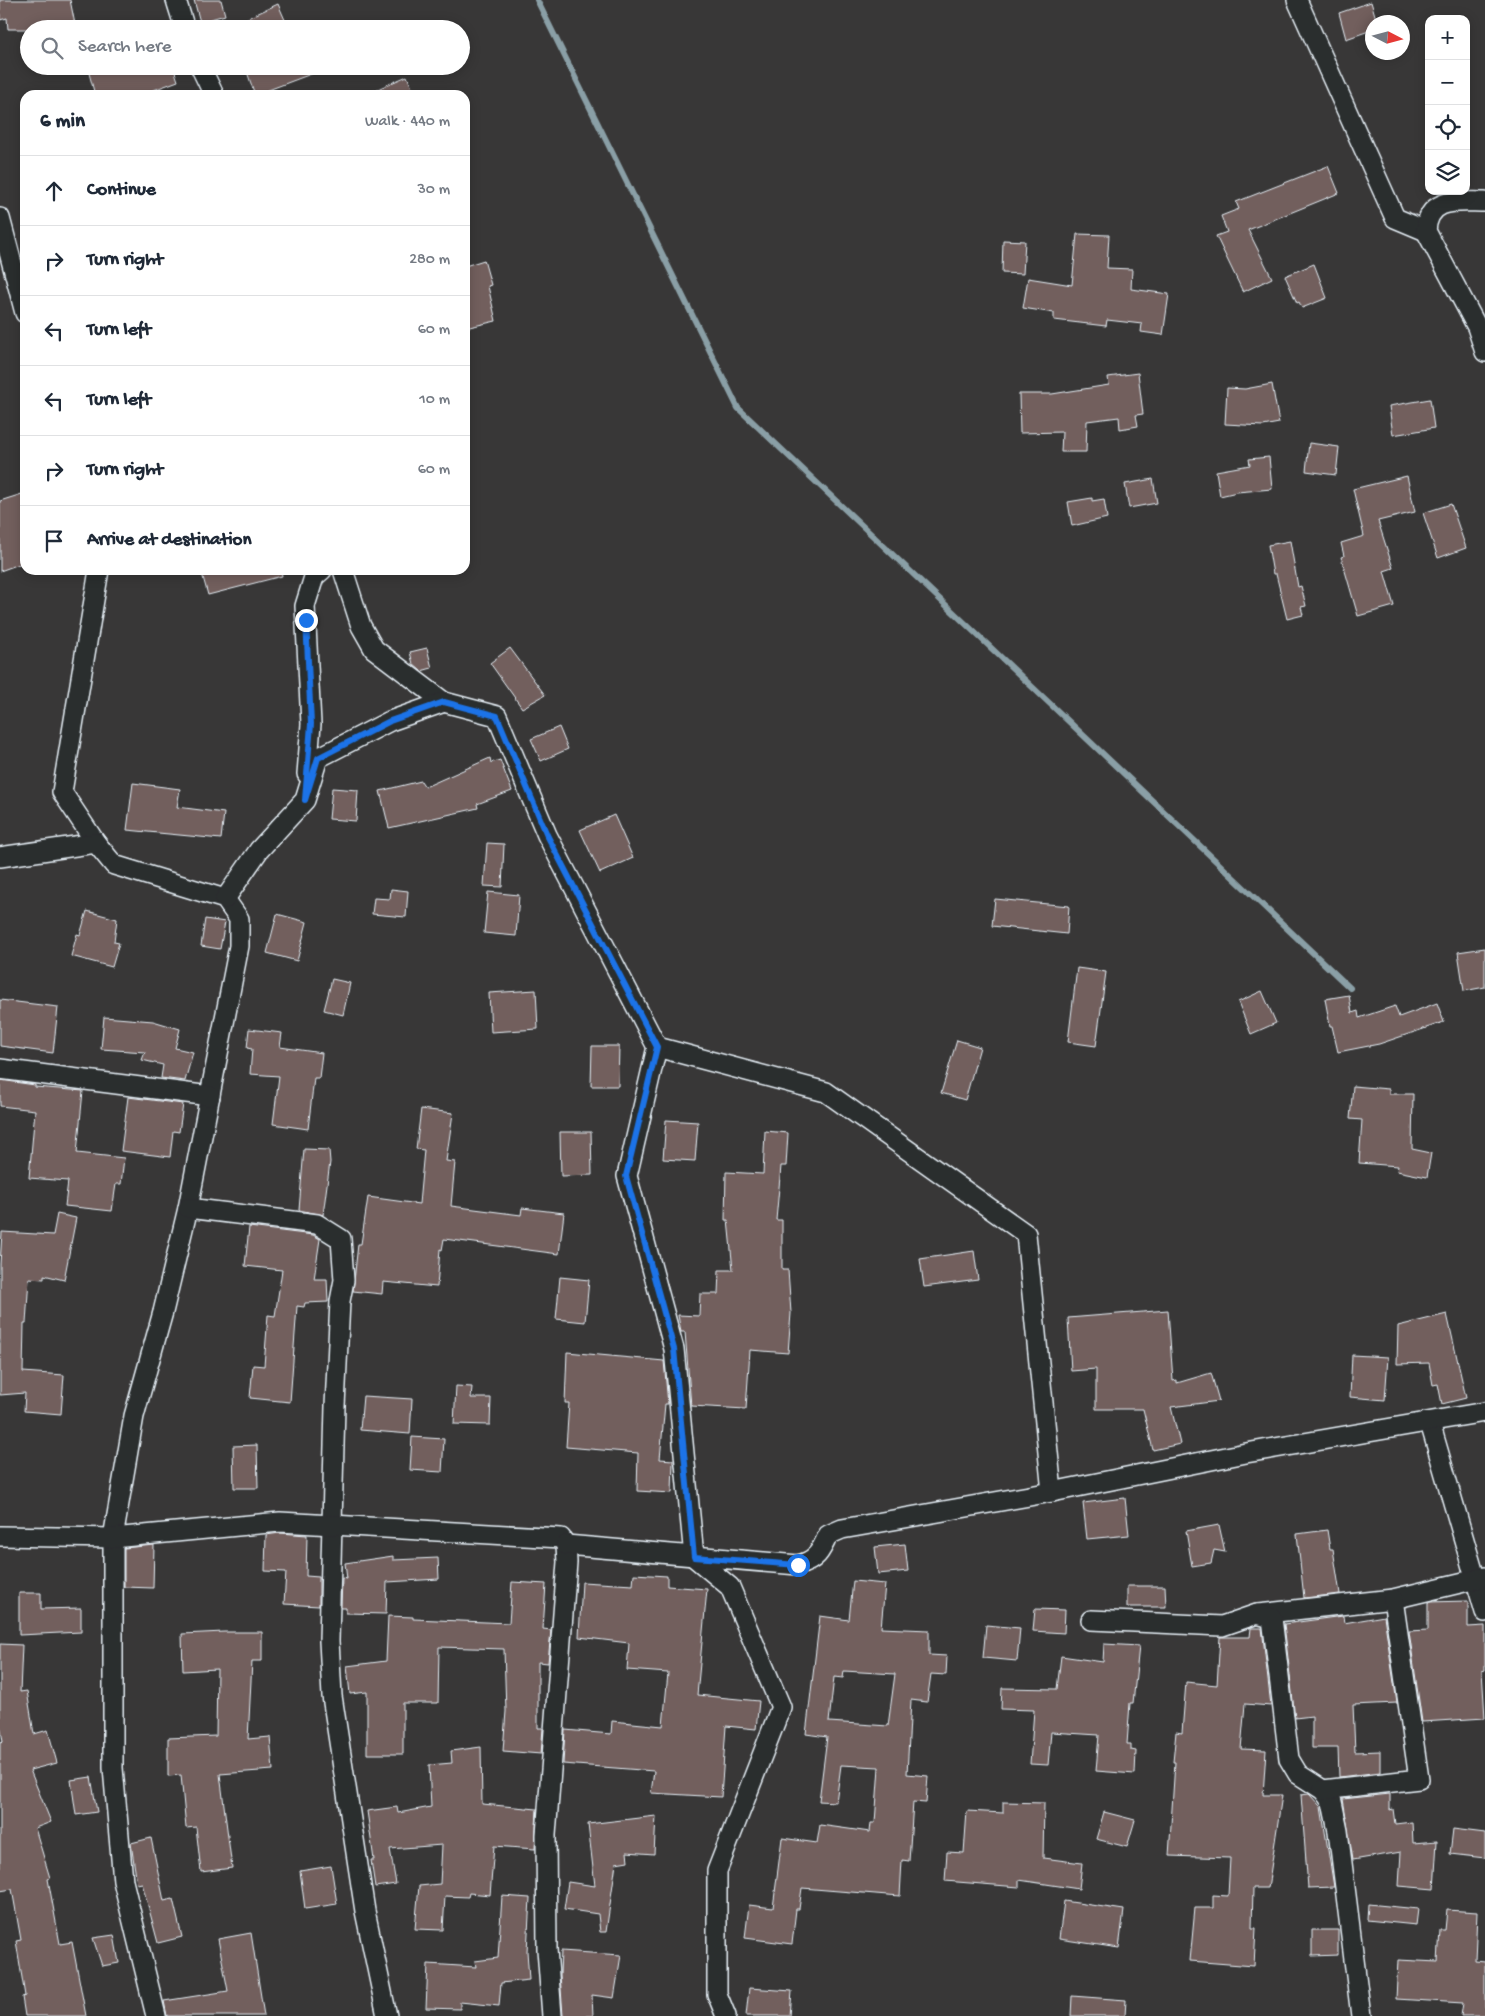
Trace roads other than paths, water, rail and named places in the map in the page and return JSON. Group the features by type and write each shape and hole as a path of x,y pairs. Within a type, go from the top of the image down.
{"street":[{"path":"176,0 182,20"},
{"path":"1297,0 1395,218 1426,231"},
{"path":"204,75 212,90"},
{"path":"1485,202 1450,202 1435,208 1427,216 1426,231 1477,327 1485,352"},
{"path":"0,218 11,252 20,291"},
{"path":"98,575 62,792 96,844 114,865 225,899 239,920 238,946 188,1208 163,1312 134,1416 113,1538 112,1768 123,1880 156,2016"},
{"path":"305,800 311,724 305,606 316,575"},
{"path":"345,575 361,626 374,649 444,702 497,716 547,835 657,1047 626,1176 674,1349 694,1557 730,1587 781,1708 717,1871 717,1994 726,2016"},
{"path":"225,899 258,850 305,800 318,758 390,721 444,702"},
{"path":"2,863 96,844"},
{"path":"657,1047 826,1092 1026,1234 1052,1492"},
{"path":"0,1069 210,1096"},
{"path":"188,1208 317,1224 341,1240 344,1280 340,1301 329,1641 332,1696 365,1911 386,2016"},
{"path":"566,1545 798,1565 810,1562 820,1553 828,1535 842,1529 1052,1492 1246,1453 1430,1423 1485,1412"},
{"path":"1430,1423 1480,1578 1485,1612"},
{"path":"0,1536 113,1538 280,1522 561,1538 566,1545 567,1562 546,1835 547,1949 552,2016"},
{"path":"1091,1620 1222,1626 1257,1614 1393,1599 1480,1578"},
{"path":"1323,1790 1419,1779 1393,1599"},
{"path":"1257,1614 1272,1618 1289,1759 1298,1774 1323,1790 1332,1802 1338,1831 1361,2016"}],"waterway":[{"path":"537,0 738,408 1350,988"}]}
